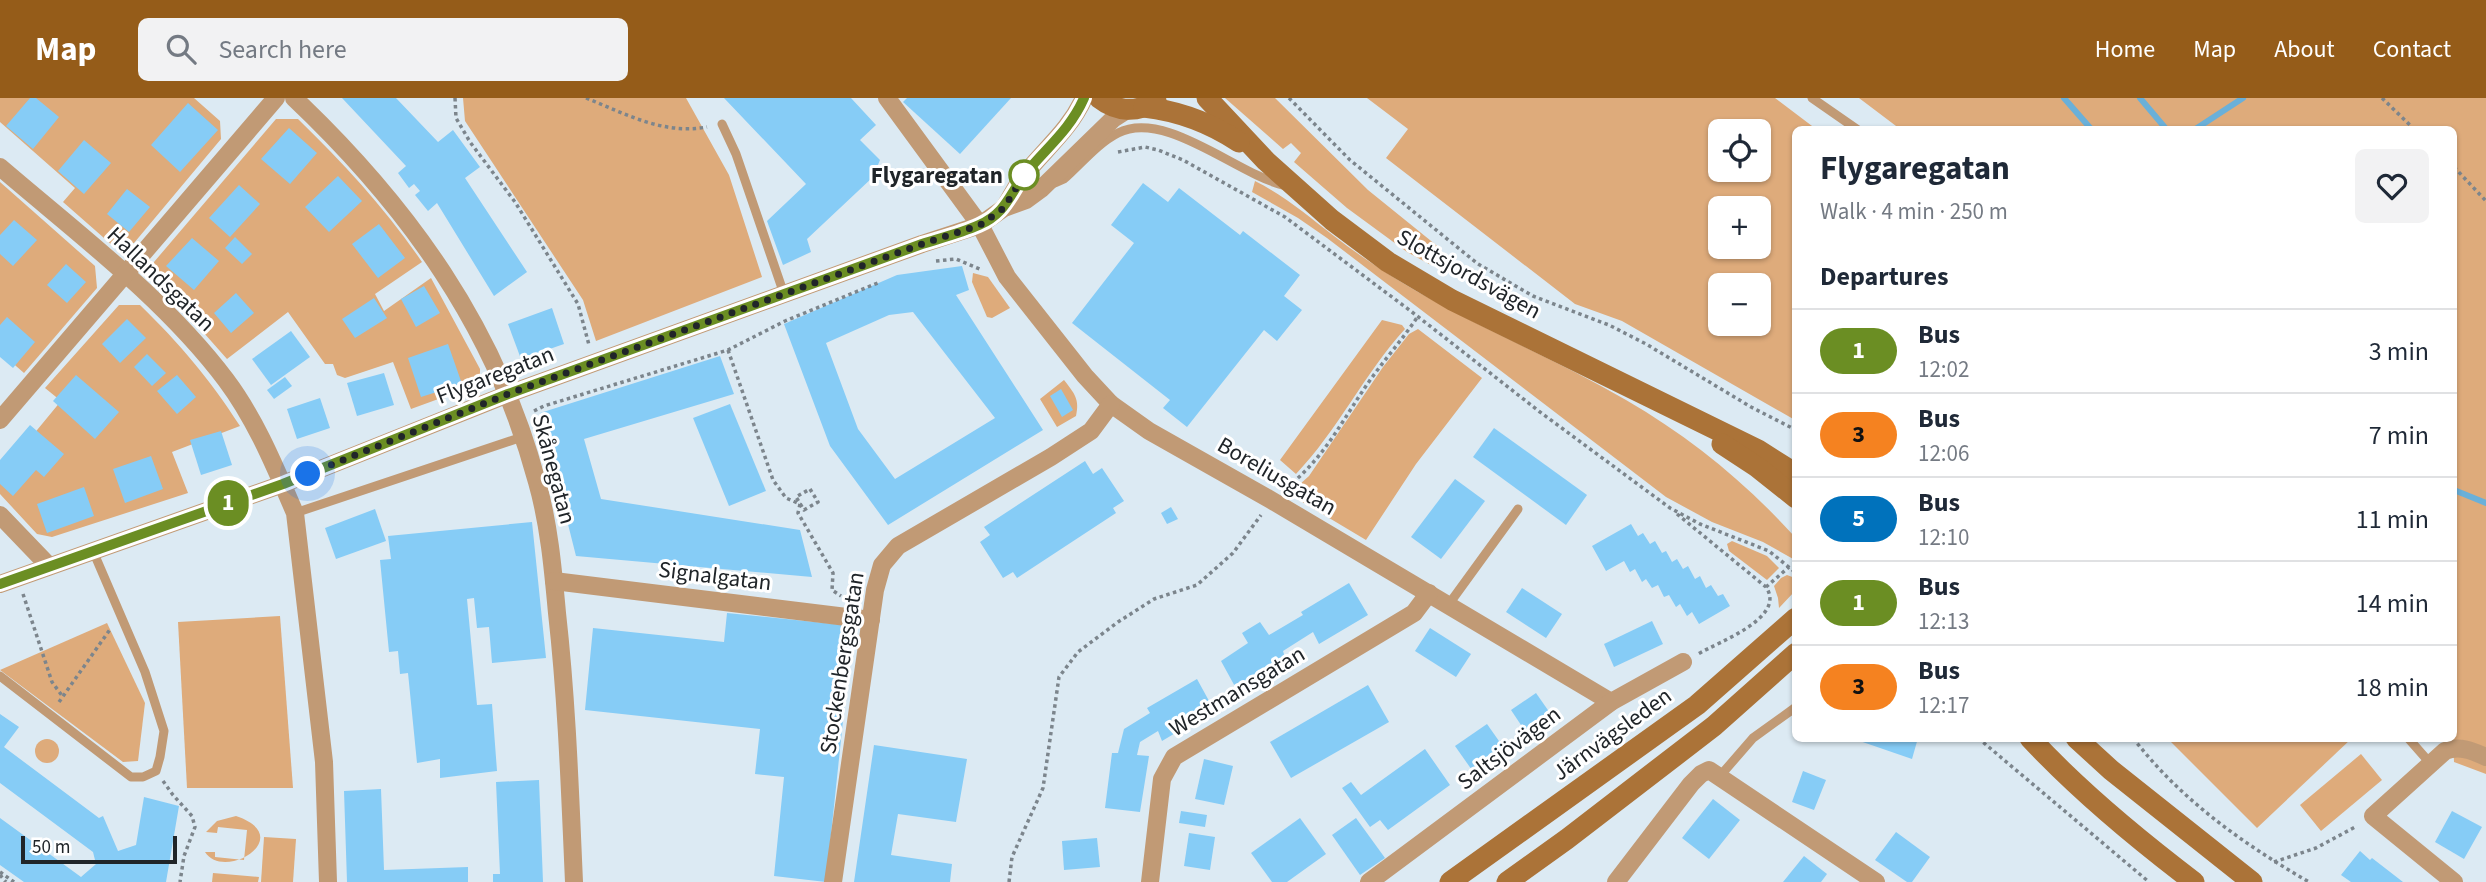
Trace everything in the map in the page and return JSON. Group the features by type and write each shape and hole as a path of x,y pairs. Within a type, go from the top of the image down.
{"main road":[{"name":"Slottsjordsvägen","path":"1099,98 1112,106 1144,105 1168,110 1197,119 1228,135 1266,162 1332,219 1388,262 1451,300 1628,385 1792,490"},
{"name":"Slottsjordsvägen","path":"1207,98 1266,162"},
{"name":"Järnvägsleden","path":"1451,882 1697,705 1792,622"},
{"path":"1507,882 1714,726 1792,657"},
{"path":"2035,742 2142,843 2194,882"},
{"path":"2081,742 2111,770 2252,882"}],"street":[{"path":"0,420 276,98"},
{"name":"Skånegatan","path":"294,98 370,175 433,256 474,326 508,394 538,483 554,581 566,697 574,882"},
{"name":"Boreliusgatan","path":"887,98 980,225 1007,276 1085,376 1111,404 1149,431 1449,604 1611,702"},
{"name":"Flygaregatan","path":"1004,208 1024,175 1064,132 1084,98"},
{"name":"Flygaregatan","path":"0,584 283,484 508,394 980,225 1004,208 1026,200 1041,189 1096,134 1144,105"},
{"name":"Hallandsgatan","path":"0,167 179,325 226,381 256,428 295,513"},
{"name":"Stockenbergsgatan","path":"834,882 879,570 898,546 1091,431 1111,404"},
{"path":"295,513 324,762 328,882"},
{"path":"0,515 48,566"},
{"name":"Signalgatan","path":"554,581 872,613"},
{"name":"Westmansgatan","path":"1150,882 1162,779 1174,757 1414,613 1429,593"},
{"name":"Saltsjövägen","path":"1369,882 1611,702 1683,662"},
{"path":"2454,882 2373,816 2430,763 2453,748 2486,757"},
{"path":"1616,882 1691,784 1701,774 1715,773 1853,876 1876,882"}],"lane":[{"path":"1812,98 1852,126"},
{"path":"722,124 736,154 784,294"},
{"path":"1041,189 1064,179 1119,132 1149,128 1172,133 1275,183 1296,188"},
{"path":"295,513 520,429"},
{"path":"1449,604 1518,509"},
{"path":"0,676 131,777 143,777 156,771 164,731 145,672 93,551"},
{"path":"1715,773 1753,738 1792,710"},
{"path":"2412,742 2430,763"}],"path":[{"path":"455,98 456,118 470,142 515,201 578,304 591,350"},
{"path":"586,98 665,128 692,129 722,124"},
{"path":"1289,98 1350,160 1478,264 1533,296 1609,325 1646,344 1751,407 1792,428"},
{"path":"2382,98 2411,126"},
{"path":"1158,150 1183,160 1285,217 1670,508 1766,587 1770,594 1769,608 1758,622 1683,662"},
{"path":"2457,170 2486,201"},
{"path":"935,262 956,259 989,274"},
{"path":"520,429 544,406 729,350 785,321 891,277"},
{"path":"1009,882 1012,857 1043,788 1059,677 1078,652 1118,622 1154,599 1197,585 1233,553 1271,500 1307,473 1375,373 1403,340 1418,316"},
{"path":"729,350 774,480 786,498 800,504 804,510 818,502 810,489 796,497 800,504 798,513 833,573 832,590 872,613"},
{"path":"1670,508 1700,524 1769,551 1792,570"},
{"path":"1766,587 1789,567"},
{"path":"23,592 52,682 63,697"},
{"path":"51,715 120,615"},
{"path":"1983,742 2149,882"},
{"path":"2136,742 2186,798 2237,838 2309,882"},
{"path":"156,771 192,816 195,827 184,856 180,882"},
{"path":"2274,862 2316,848 2373,816"},
{"path":"0,874 6,882"},
{"path":"0,874 14,882"}],"shaded area":[{"path":"0,98 194,98 220,121 221,139 134,243 112,245 63,202 75,188 0,122"},
{"path":"463,98 686,98 729,175 762,277 596,341 583,300 465,121"},
{"path":"1225,98 1275,98 1368,190 1441,249 1431,265 1407,252 1347,208 1294,162 1301,153 1291,143 1283,149"},
{"path":"1367,98 1775,98 1812,126 1792,126 1792,418 1622,321 1575,304 1386,158 1408,129"},
{"path":"1859,98 2486,98 2486,774 2454,762 2453,742 2457,742 2457,126 1896,126"},
{"path":"276,119 298,119 364,188 408,242 422,262 375,294 384,311 431,278 480,369 480,378 474,386 411,409 393,362 345,378 337,375 333,364 325,364 288,312 227,359 188,315 155,284 154,262"},
{"path":"1255,181 1407,286 1601,386 1673,429 1737,480 1792,534 1792,558 1763,542 1712,522 1666,497 1327,238 1252,192"},
{"path":"0,182 95,266 97,288 24,373 0,352"},
{"path":"973,273 988,277 1010,308 992,318 987,317 972,282"},
{"path":"119,305 140,305 155,319 205,377 240,426 172,452 188,493 52,537 37,534 0,494 0,475 61,401 45,388"},
{"path":"1382,320 1402,325 1405,329 1390,346 1325,439 1296,474 1280,460"},
{"path":"1418,329 1482,378 1416,464 1366,540 1289,494 1309,476 1383,367 1409,334"},
{"path":"1064,380 1075,396 1077,410 1076,416 1057,427 1040,399"},
{"path":"1732,541 1767,556 1779,568 1767,580 1729,551 1727,544"},
{"path":"1787,575 1792,577 1792,594 1779,608 1774,586"},
{"path":"280,616 293,788 187,788 178,622"},
{"path":"107,623 145,703 138,761 123,762 0,670"},
{"path":"47,739 58,746 59,751 52,762 47,763 36,756 35,751 42,740"},
{"path":"2171,742 2348,742 2257,828"},
{"path":"2361,754 2382,780 2321,831 2300,805"},
{"path":"236,816 253,825 260,835 258,845 244,857 247,830 218,827 217,833 206,832 217,821"},
{"path":"264,837 296,839 293,882 261,882"},
{"path":"205,852 215,852 215,857 239,859 227,862 214,860"},
{"path":"213,873 259,877 258,882 212,882"}],"building":[{"path":"30,98 36,98 59,117 33,149 6,126"},
{"path":"342,98 396,98 438,142 453,130 480,167 465,178 527,272 494,296 437,203 428,211 415,195 420,191 414,184 409,188 398,173 406,166"},
{"path":"724,98 851,98 876,125 860,140 880,160 873,177 807,239 811,252 783,265 767,221 806,184"},
{"path":"907,98 1011,98 960,154 903,102"},
{"path":"188,103 218,130 180,172 151,145"},
{"path":"289,128 317,153 290,184 261,159"},
{"path":"84,140 111,163 84,194 58,171"},
{"path":"338,176 362,201 329,232 305,207"},
{"path":"1143,183 1168,202 1179,188 1240,235 1243,231 1300,275 1284,296 1302,310 1277,341 1264,330 1187,427 1163,408 1170,400 1072,323 1134,243 1111,225"},
{"path":"239,185 260,204 230,237 209,218"},
{"path":"127,189 150,207 129,232 107,214"},
{"path":"14,220 37,240 13,266 0,254 0,235"},
{"path":"379,224 405,258 378,278 352,244"},
{"path":"235,237 252,254 242,264 225,248"},
{"path":"192,238 219,261 194,290 166,266"},
{"path":"66,264 86,282 67,303 47,285"},
{"path":"962,266 969,290 956,295 1043,430 888,525 830,446 784,324 897,275","holes":["913,312 995,418 895,479 858,429 826,343 889,315"]},
{"path":"424,286 440,313 416,327 401,299"},
{"path":"236,293 254,313 231,333 214,313"},
{"path":"374,298 387,318 355,338 342,319"},
{"path":"552,308 564,344 521,359 508,324"},
{"path":"7,317 35,342 13,368 0,357 0,325"},
{"path":"127,319 146,338 120,363 102,344"},
{"path":"291,331 310,357 271,385 252,359"},
{"path":"448,344 462,384 421,397 408,358"},
{"path":"147,354 166,373 152,386 134,367"},
{"path":"720,356 734,394 584,439 601,499 800,530 812,577 576,556 540,413"},
{"path":"384,373 394,405 357,416 347,383"},
{"path":"76,375 119,412 95,439 53,401"},
{"path":"177,375 196,397 177,414 157,391"},
{"path":"285,377 292,386 274,399 267,390"},
{"path":"1061,389 1073,410 1062,417 1050,396"},
{"path":"320,398 330,428 297,439 287,409"},
{"path":"730,404 766,491 729,506 693,418"},
{"path":"30,425 64,454 44,477 36,470 13,496 0,484 0,460"},
{"path":"1494,428 1587,495 1566,525 1473,457"},
{"path":"221,431 232,465 201,475 190,440"},
{"path":"151,456 163,489 125,503 113,469"},
{"path":"1085,461 1093,474 1102,468 1124,501 1113,508 1116,513 1017,578 1013,572 1003,578 980,542 990,535 984,527"},
{"path":"1455,479 1485,501 1441,559 1411,537"},
{"path":"84,487 94,516 47,533 37,504"},
{"path":"1171,507 1178,519 1167,524 1161,513"},
{"path":"375,509 386,541 336,559 325,528"},
{"path":"532,522 546,658 492,663 489,627 477,628 474,598 467,599 477,705 492,704 497,771 440,778 440,759 417,763 408,673 400,674 398,651 389,652 380,560 391,559 388,536"},
{"path":"1631,524 1638,536 1643,533 1650,544 1655,541 1662,553 1666,551 1672,562 1677,559 1683,569 1688,566 1695,579 1700,576 1706,588 1711,585 1718,596 1723,594 1730,606 1699,624 1692,612 1687,616 1680,604 1676,607 1669,595 1664,597 1658,585 1652,588 1646,579 1642,582 1635,569 1630,572 1624,561 1606,571 1592,546"},
{"path":"1349,583 1368,615 1319,644 1313,632 1283,651 1287,664 1238,692 1221,661 1248,643 1242,633 1260,622 1269,635"},
{"path":"1522,588 1562,614 1546,638 1506,612"},
{"path":"727,613 853,626 826,882 774,876 784,777 755,774 760,729 585,710 593,628 724,642"},
{"path":"1652,621 1663,644 1614,667 1604,644"},
{"path":"1430,628 1471,654 1456,677 1415,651"},
{"path":"1197,679 1214,710 1162,741 1158,731 1140,742 1137,755 1149,756 1140,812 1105,808 1112,753 1118,753 1124,729 1150,713 1147,708"},
{"path":"1368,685 1389,722 1291,778 1270,742"},
{"path":"1536,693 1550,713 1525,731 1511,710"},
{"path":"0,714 19,727 4,747 99,818 103,816 118,851 136,845 144,797 179,806 166,882 24,882 0,865 0,818 81,877 96,864 93,852 0,783"},
{"path":"1487,724 1506,751 1474,773 1455,746"},
{"path":"1863,742 1917,742 1912,759"},
{"path":"874,745 967,759 956,822 898,814 891,855 952,864 950,882 854,882"},
{"path":"1425,749 1450,785 1388,830 1380,820 1370,827 1342,788 1351,782 1361,795"},
{"path":"1204,759 1233,766 1224,805 1195,799"},
{"path":"1803,771 1826,780 1814,810 1792,802"},
{"path":"539,780 543,882 493,882 493,874 500,874 496,782"},
{"path":"381,789 384,870 468,867 468,882 347,882 344,791"},
{"path":"1713,799 1740,820 1709,859 1682,838"},
{"path":"1181,811 1207,815 1205,827 1179,823"},
{"path":"2452,811 2482,827 2464,859 2435,842"},
{"path":"1300,818 1326,854 1287,882 1272,882 1251,853"},
{"path":"1356,818 1385,858 1360,875 1332,835"},
{"path":"1896,832 1930,857 1912,882 1907,882 1875,860"},
{"path":"1189,833 1215,837 1210,870 1184,866"},
{"path":"1097,838 1100,867 1064,870 1062,841"},
{"path":"2360,851 2403,882 2351,882 2341,875"},
{"path":"1804,856 1827,874 1821,882 1783,882"}],"waterway":[{"path":"2064,98 2088,126"},
{"path":"2140,98 2164,126"},
{"path":"2200,126 2243,98"},
{"path":"2457,491 2486,503"}],"bus line":[{"name":"1","path":"0,584 283,484 508,394 980,225 1004,208 1024,175 1064,132 1084,98"}],"place":[{"name":"Flygaregatan","path":"1024,175"}],"route":[{"path":"308,474 508,394 980,225 1004,208 1024,175"}]}
